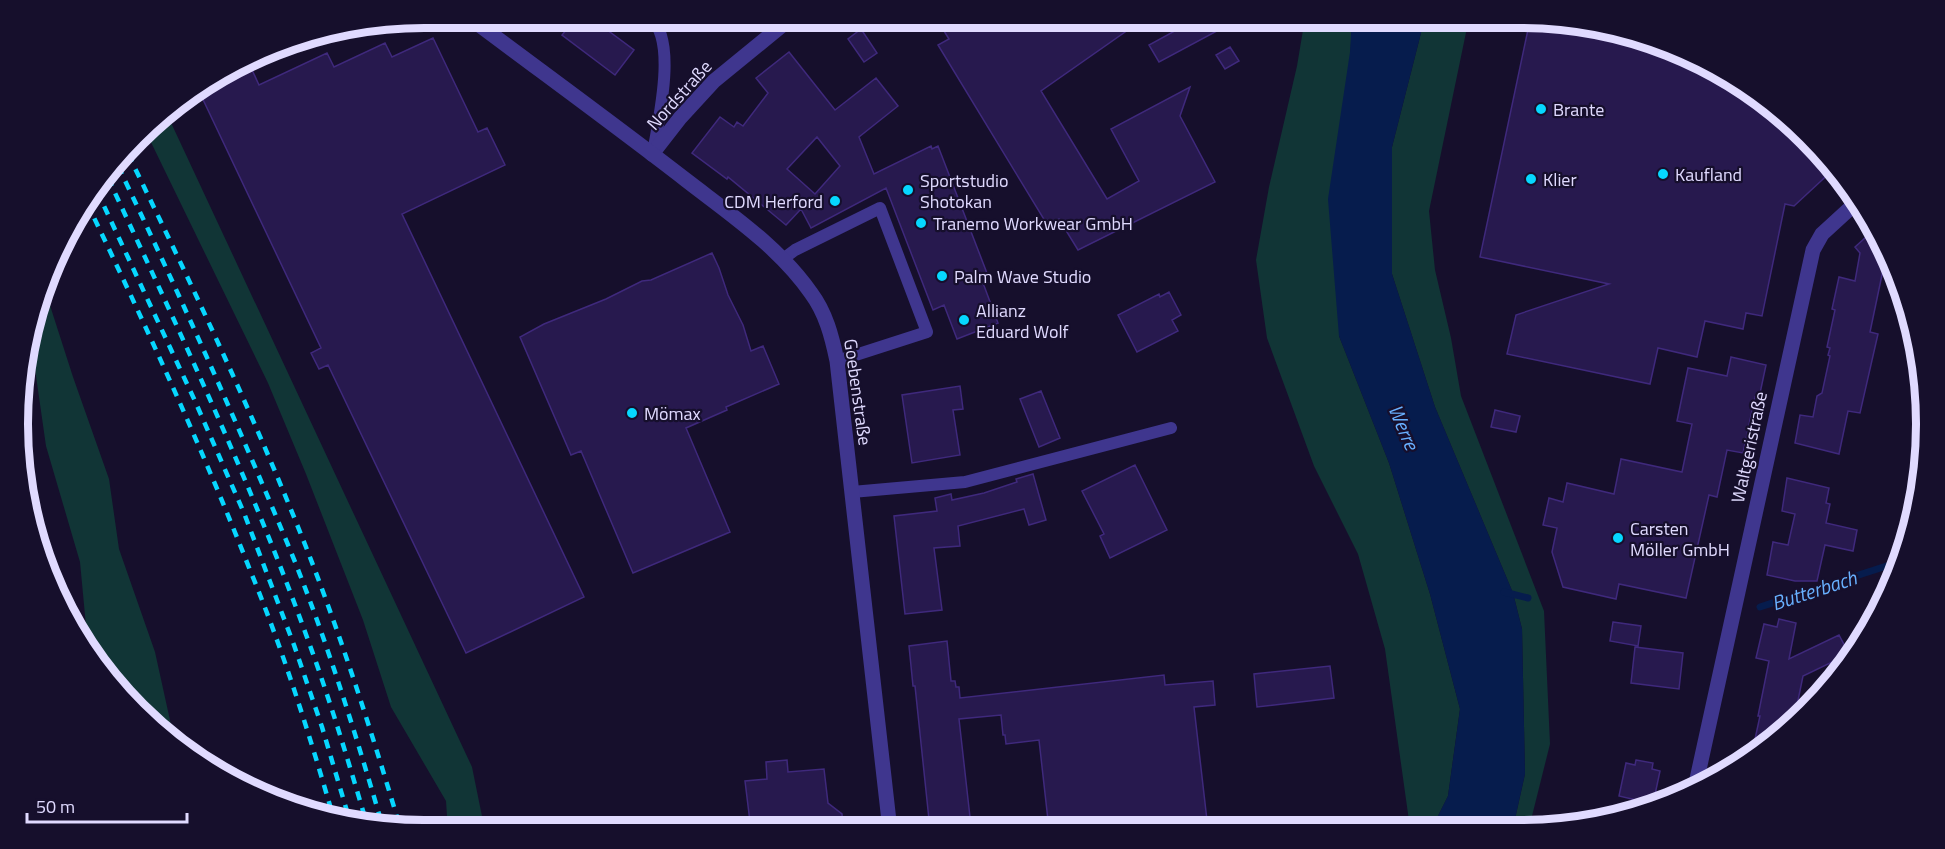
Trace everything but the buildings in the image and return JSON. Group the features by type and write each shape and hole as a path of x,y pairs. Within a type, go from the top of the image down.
{"street":[{"name":"Goebenstraße","path":"483,28 731,215 783,259 813,294 832,335 837,361 889,820"},
{"name":"Nordstraße","path":"652,154 680,118 714,81 779,28"},
{"name":"Waltgeristraße","path":"1697,779 1813,250 1822,234 1852,207"}],"lane":[{"path":"652,154 665,67 663,38 658,28"},
{"path":"783,259 795,250 880,208 927,332 837,361"},
{"path":"852,492 965,482 1171,428"}],"green space":[{"path":"1303,28 1352,28 1339,336 1389,463 1430,594 1460,709 1448,796 1436,820 1409,820 1385,649 1358,554 1314,466 1267,338 1256,260 1269,187 1297,66"},
{"path":"1467,28 1429,211 1435,270 1451,338 1461,396 1544,611 1550,744 1531,820 1515,820 1525,774 1522,629 1513,593 1435,407 1392,274 1392,147 1422,29"},
{"path":"170,121 472,767 483,820 447,820 446,801 391,707 363,620 268,383 149,139"},
{"path":"49,301 109,479 119,549 155,652 172,730 144,705 127,686 110,666 86,630 80,562 46,446 34,361"}],"water":[{"name":"Werre","path":"1351,28 1422,28 1392,147 1392,274 1435,407 1513,593 1522,629 1525,774 1515,820 1436,820 1448,796 1460,709 1430,594 1389,463 1339,336 1328,199 1350,52"}],"waterway":[{"name":"Butterbach","path":"1760,607 1890,565"},
{"name":"Butterbach","path":"1504,592 1528,598"}],"railway":[{"path":"130,159 221,349 306,547 356,686 398,820"},
{"path":"120,171 207,358 291,552 340,687 380,818"},
{"path":"110,183 213,407 263,523 316,663 364,816"},
{"path":"100,197 195,401 244,513 294,645 348,813"},
{"path":"91,211 172,385 262,600 305,723 331,809"}],"place":[{"name":"Brante","path":"1541,109"},
{"name":"Kaufland","path":"1663,174"},
{"name":"Klier","path":"1531,179"},
{"name":"Sportstudio Shotokan","path":"908,190"},
{"name":"CDM Herford","path":"835,201"},
{"name":"Tranemo Workwear GmbH","path":"921,223"},
{"name":"Palm Wave Studio","path":"942,276"},
{"name":"Allianz Eduard Wolf","path":"964,320"},
{"name":"Mömax","path":"632,413"},
{"name":"Carsten Möller GmbH","path":"1618,538"}]}
